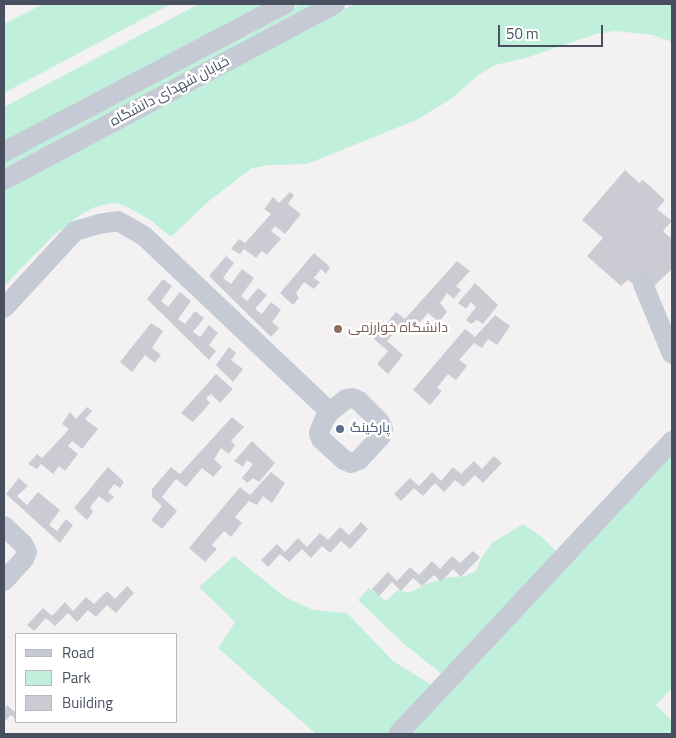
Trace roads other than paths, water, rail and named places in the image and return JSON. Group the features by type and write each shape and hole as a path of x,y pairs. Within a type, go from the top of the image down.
{"lane":[{"name":"خیابان شهدای دانشگاه","path":"4,152 286,4"},
{"name":"خیابان شهدای دانشگاه","path":"4,180 335,4"},
{"path":"4,308 75,230 99,224 118,222 144,236 330,412"},
{"path":"643,284 672,354"},
{"path":"398,734 672,441"},
{"path":"4,526 24,544 27,552 24,559 4,581"}],"place":[{"name":"دانشگاه خوارزمی","path":"338,329"},
{"name":"پارکینگ","path":"340,429"}]}
